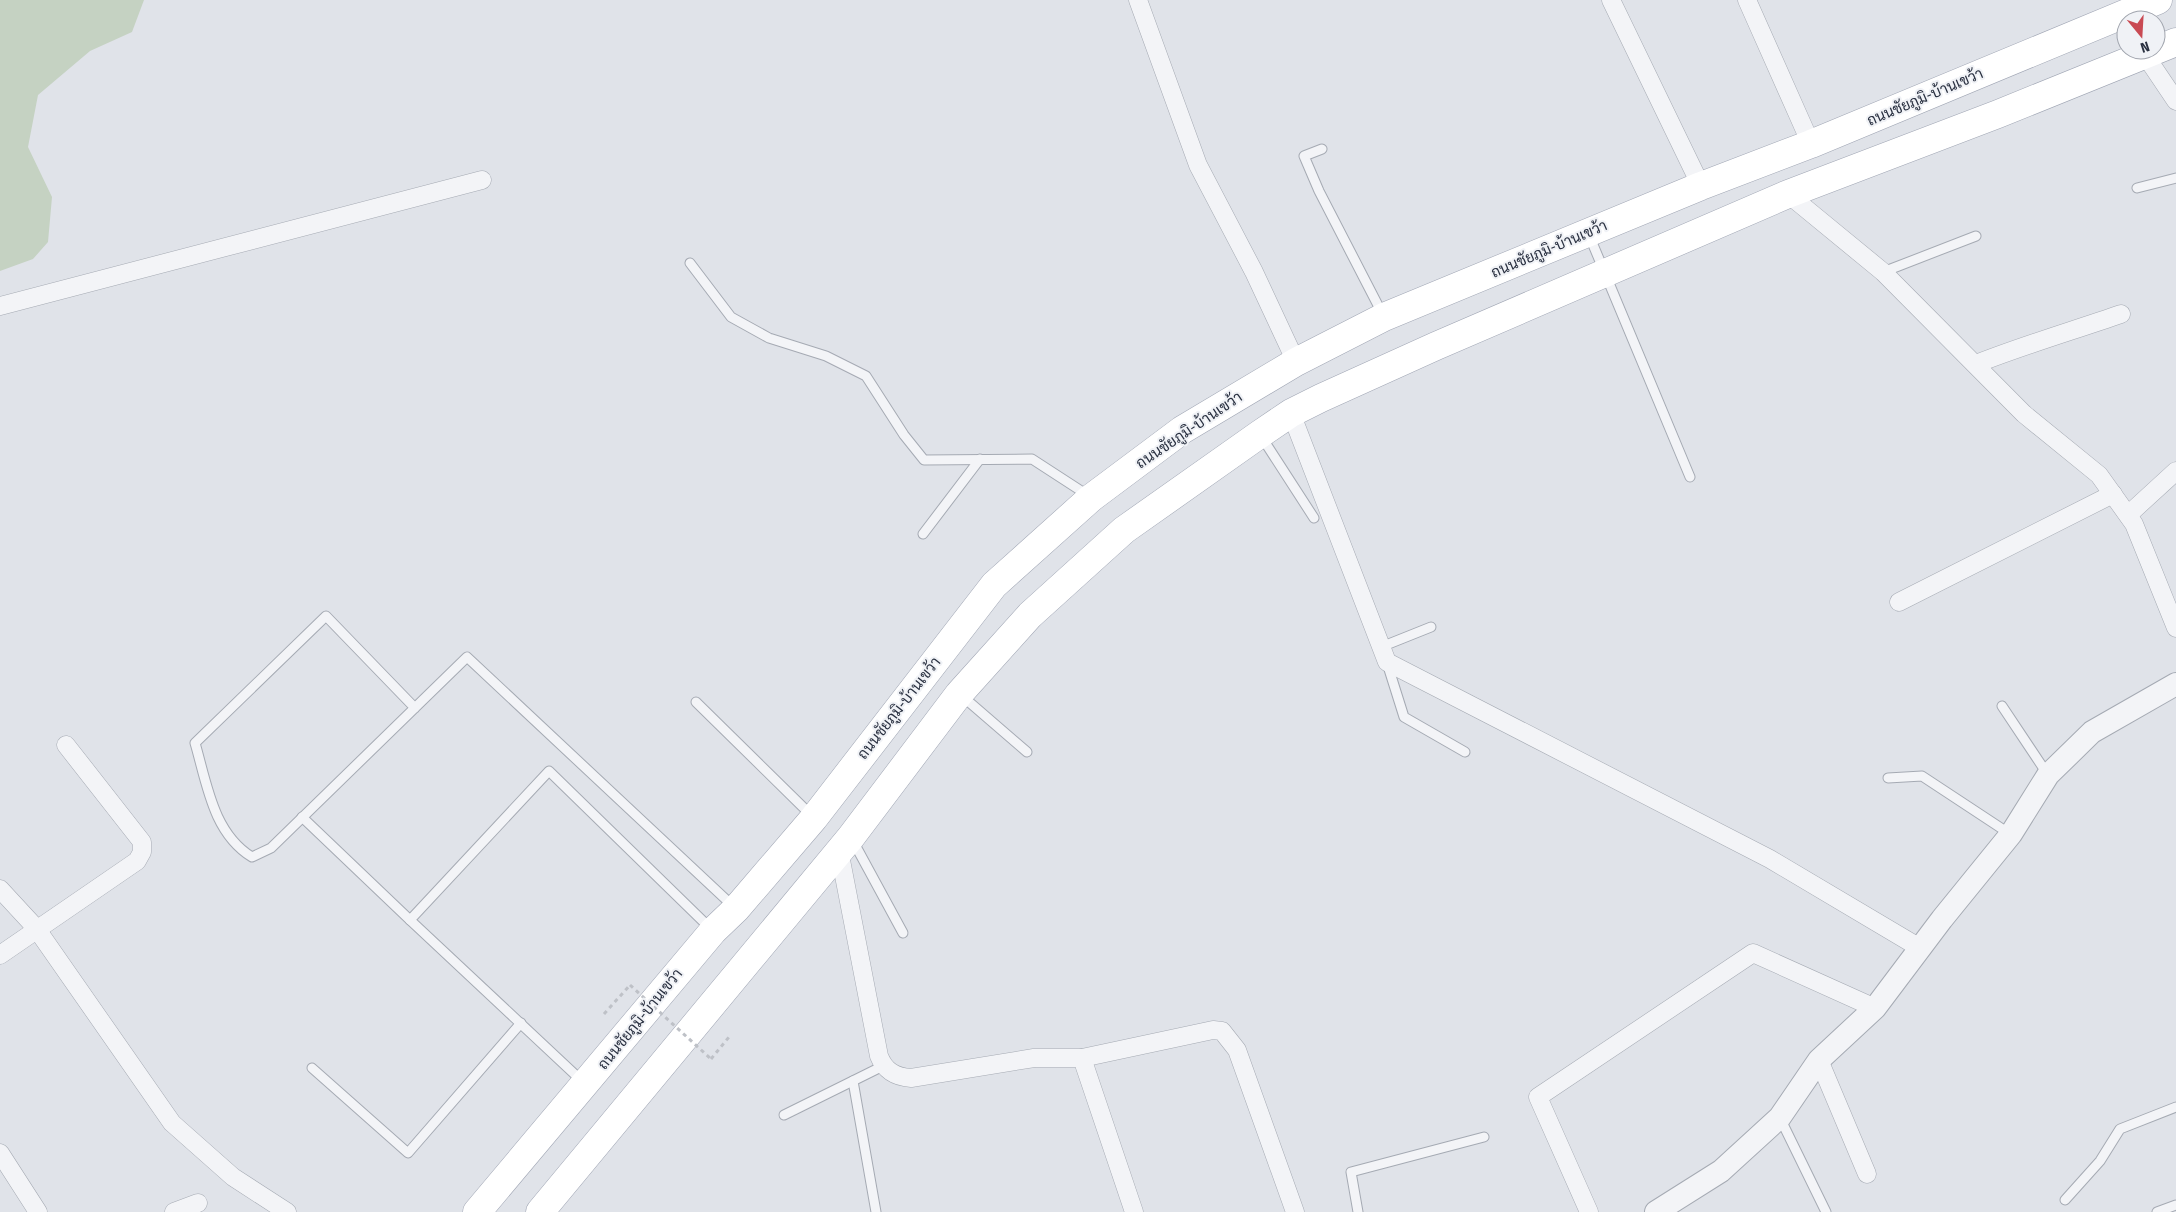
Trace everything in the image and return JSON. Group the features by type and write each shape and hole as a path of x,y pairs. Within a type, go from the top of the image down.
{"main road":[{"name":"ถนนชัยภูมิ-บ้านเขว้า","path":"477,1212 713,931 736,909 814,818 994,584 1091,498 1182,430 1296,362 1384,317 1701,186 1811,144 2158,0"},
{"path":"540,1212 845,843 959,694 1030,615 1124,530 1292,413 1436,346 1788,194 1998,114 2132,60"}],"street":[{"path":"1138,0 1198,165 1254,272 1296,362"},
{"path":"1611,0 1701,186"},
{"path":"1748,0 1811,144"},
{"path":"2147,60 2176,101"},
{"path":"0,306 482,180"},
{"path":"1788,194 1882,272 2024,414 2099,475 2134,524 2176,628"},
{"path":"1976,364 2027,344 2065,334 2121,314"},
{"path":"1292,413 1384,655 1770,859 1920,948"},
{"path":"2128,515 2176,470"},
{"path":"1899,602 2113,494"},
{"path":"1656,1212 1721,1171 1780,1117 1819,1060 1875,1008 2011,834 2048,775 2092,732 2176,684"},
{"path":"0,955 36,928 137,861 142,852 142,842 66,745"},
{"path":"845,843 880,1056 884,1066 900,1078 911,1078 1034,1058 1082,1058 1213,1030 1222,1031 1237,1050 1295,1212"},
{"path":"0,889 36,928 172,1123 233,1177 288,1212"},
{"path":"1589,1212 1538,1097 1753,953 1875,1008"},
{"path":"1082,1058 1134,1212"},
{"path":"1819,1060 1867,1174"},
{"path":"0,1153 38,1212"},
{"path":"174,1212 198,1202"}],"lane":[{"path":"1322,150 1304,156 1319,191 1384,317"},
{"path":"2137,188 2176,178"},
{"path":"1588,232 1690,477"},
{"path":"1882,272 1976,236"},
{"path":"690,262 731,317 769,338 826,356 866,376 904,436 924,460 1032,459 1091,498"},
{"path":"1260,434 1314,518"},
{"path":"923,534 980,459"},
{"path":"415,708 326,616 195,743 215,814 237,848 252,857 271,848 302,817 415,708 467,657 736,909"},
{"path":"1431,627 1384,655 1404,717 1465,752"},
{"path":"959,694 1027,752"},
{"path":"696,702 814,818"},
{"path":"2002,706 2048,775"},
{"path":"410,920 550,771 713,931"},
{"path":"1888,778 1922,776 2011,834"},
{"path":"302,817 586,1084"},
{"path":"845,843 903,933"},
{"path":"312,1068 408,1152 521,1023"},
{"path":"784,1115 884,1066"},
{"path":"853,1081 876,1212"},
{"path":"2065,1200 2100,1160 2120,1129 2176,1106"},
{"path":"1780,1117 1826,1212"},
{"path":"1358,1212 1351,1172 1484,1137"},
{"path":"2157,1212 2176,1205"}],"path":[{"path":"604,1014 630,985 711,1059 729,1037"}],"green space":[{"path":"0,0 144,0 132,32 90,51 38,95 28,147 52,197 48,242 33,259 0,271"}]}
